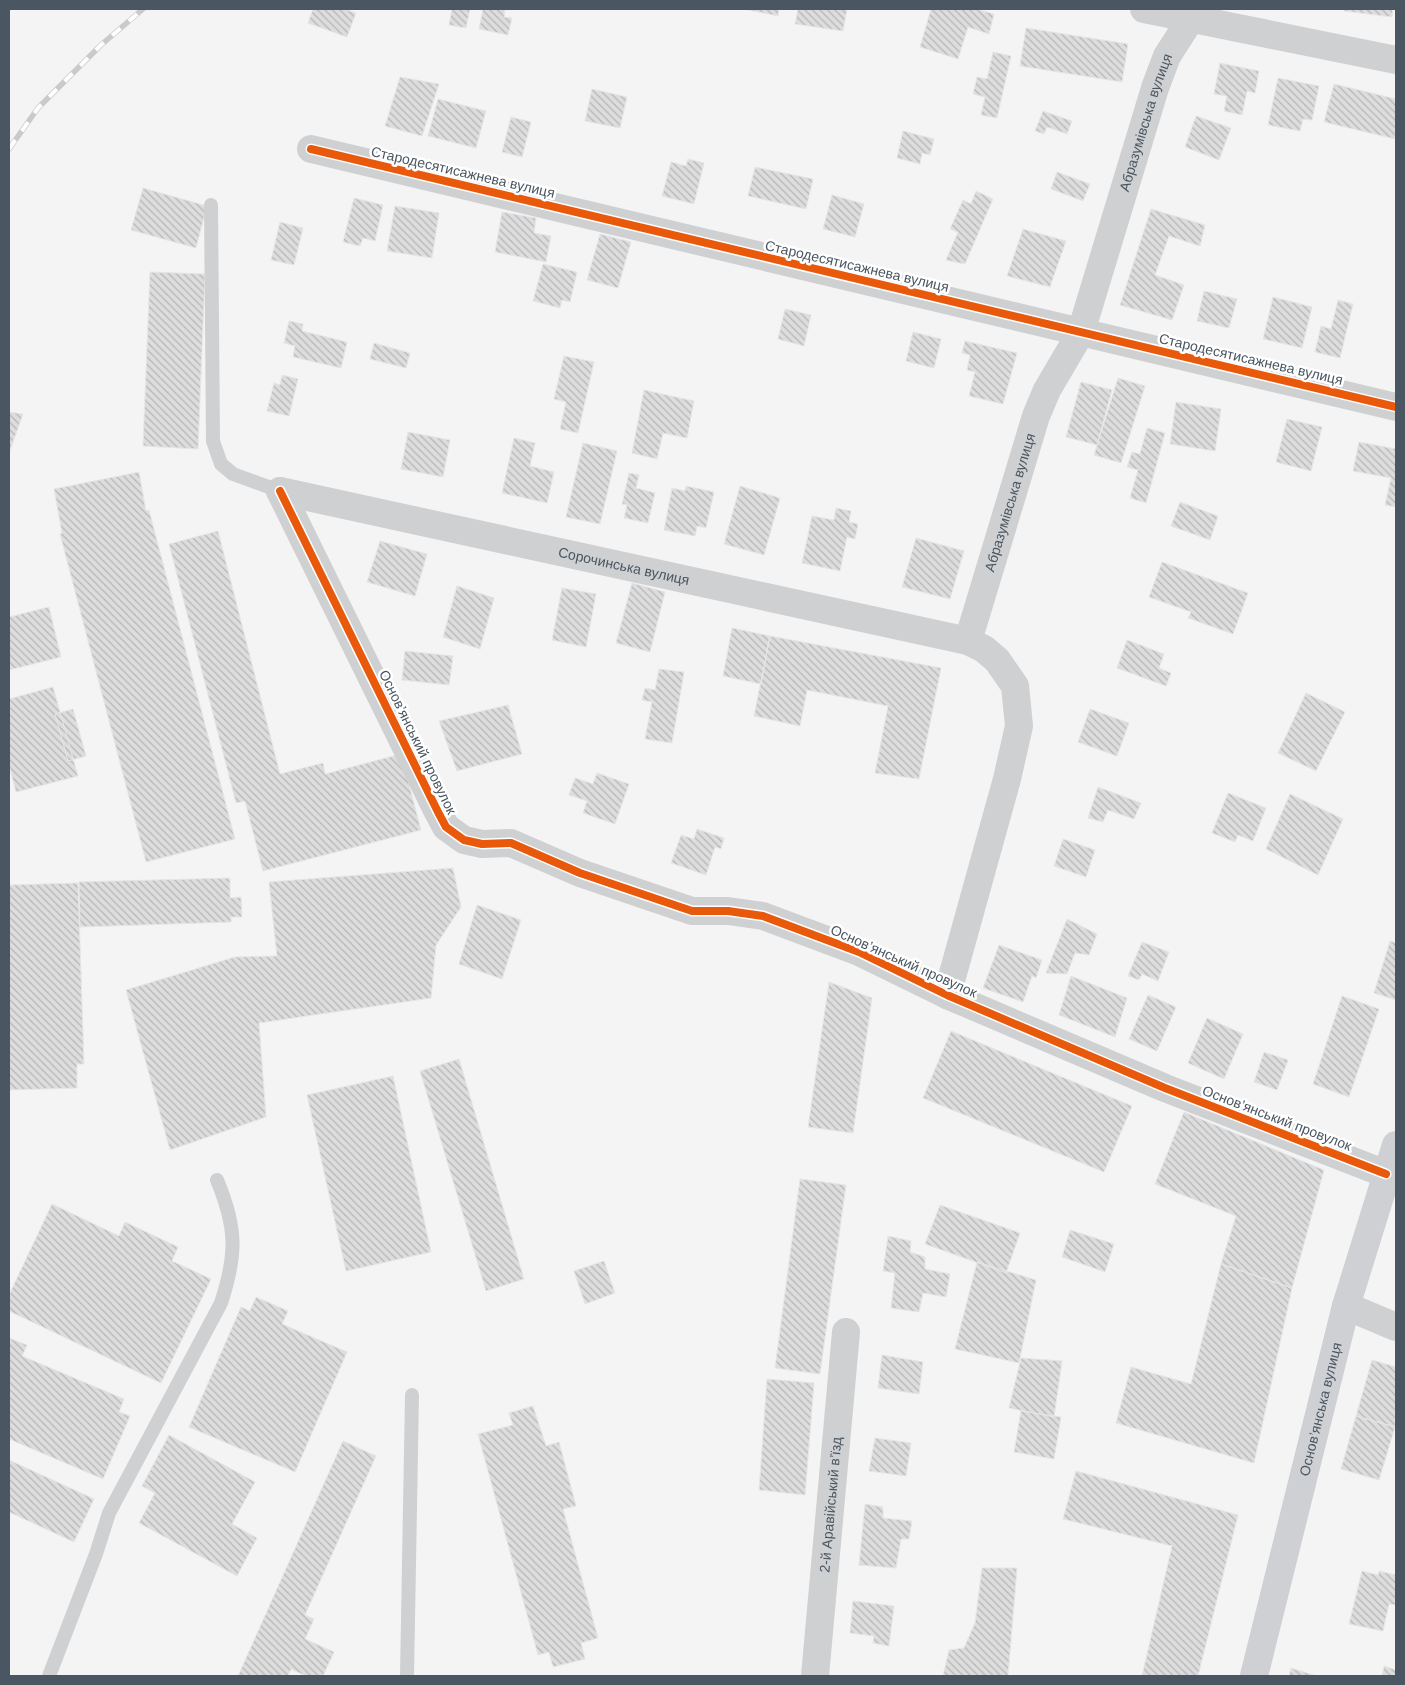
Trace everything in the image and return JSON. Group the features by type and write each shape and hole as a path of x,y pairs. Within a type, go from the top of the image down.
{"street":[{"path":"1144,9 1193,13 1396,60"},
{"name":"Абразумівська вулиця","path":"968,641 1036,416 1047,390 1080,332 1155,88 1167,56 1193,13"},
{"name":"Стародесятисажнева вулиця","path":"311,149 1396,407"},
{"name":"Сорочинська вулиця","path":"280,491 968,641"},
{"name":"Основ’янський провулок","path":"280,491 446,827 464,840 482,844 511,843 580,873 692,911 728,911 763,916 859,952 946,995 1165,1088 1386,1174"},
{"path":"946,995 1007,779 1019,726 1015,686 998,660 984,649 968,641"},
{"name":"Основ’янська вулиця","path":"1254,1676 1346,1306 1396,1145"},
{"path":"1346,1306 1396,1327"},
{"name":"2-й Аравійський в’їзд","path":"816,1676 846,1332"}],"lane":[{"path":"211,205 212,441 220,464 233,474 280,491"},
{"path":"49,1676 96,1554 109,1513 221,1303 231,1272 234,1241 229,1209 217,1180"},
{"path":"407,1676 412,1395"}],"building":[{"path":"313,9 344,9 356,13 347,37 308,23"},
{"path":"452,9 470,9 466,28 449,25"},
{"path":"483,9 505,9 504,17 512,18 508,35 479,29"},
{"path":"743,9 779,9 778,16"},
{"path":"798,9 847,9 843,31 795,24"},
{"path":"931,9 976,9 994,14 989,34 968,27 958,59 920,47"},
{"path":"1344,9 1393,9 1392,17 1344,11"},
{"path":"1026,28 1128,44 1122,82 1020,66"},
{"path":"993,52 1011,56 997,118 981,115 985,97 973,94 977,77 987,79"},
{"path":"1220,63 1259,71 1255,93 1247,91 1242,115 1224,111 1227,96 1214,94"},
{"path":"400,77 439,84 422,136 385,126"},
{"path":"1278,78 1319,86 1312,120 1303,119 1300,131 1268,125"},
{"path":"1334,84 1396,99 1395,139 1324,122"},
{"path":"592,89 627,97 620,128 585,121"},
{"path":"438,99 486,111 476,148 428,136"},
{"path":"1043,111 1072,121 1067,134 1047,127 1044,134 1035,131"},
{"path":"1196,116 1231,128 1219,160 1185,147"},
{"path":"511,117 531,122 522,157 502,152"},
{"path":"903,131 934,139 930,155 922,153 920,164 897,158"},
{"path":"688,159 704,163 694,204 662,196 671,162 686,166"},
{"path":"755,167 813,179 806,209 748,196"},
{"path":"1057,172 1090,184 1083,201 1051,189"},
{"path":"143,188 207,206 196,248 131,230"},
{"path":"976,191 993,199 965,264 946,260 958,232 950,229 963,200 971,204"},
{"path":"832,195 864,204 855,237 823,229"},
{"path":"354,198 383,205 375,241 363,238 360,246 343,242"},
{"path":"395,206 439,213 432,258 387,251"},
{"path":"1151,209 1205,225 1200,246 1169,236 1155,275 1184,285 1172,320 1120,305"},
{"path":"502,212 536,218 534,233 551,236 546,262 495,252"},
{"path":"280,222 303,228 294,265 271,260"},
{"path":"1023,229 1066,241 1050,287 1007,276"},
{"path":"600,234 631,242 618,288 587,280"},
{"path":"543,264 577,272 570,302 562,300 560,308 533,301"},
{"path":"150,272 205,274 198,449 143,446"},
{"path":"1204,291 1237,299 1229,328 1197,321"},
{"path":"1273,297 1312,307 1302,348 1263,339"},
{"path":"1338,300 1353,304 1340,358 1315,352 1321,326 1331,329"},
{"path":"785,309 811,315 804,346 778,339"},
{"path":"289,321 303,324 302,331 347,342 341,368 293,357 295,346 284,343"},
{"path":"913,332 941,339 934,368 906,361"},
{"path":"965,341 1017,353 1003,404 969,396 975,372 967,370 970,355 962,353"},
{"path":"374,343 410,353 406,368 370,359"},
{"path":"564,356 594,362 578,433 560,429 566,402 554,399"},
{"path":"282,375 298,379 289,416 267,411 274,383 280,385"},
{"path":"1118,378 1145,386 1121,463 1094,455"},
{"path":"1081,382 1112,390 1097,445 1066,437"},
{"path":"644,390 694,401 687,438 663,433 657,459 632,453"},
{"path":"1176,402 1221,409 1215,451 1170,444"},
{"path":"9,412 23,414 9,453"},
{"path":"1287,419 1322,427 1311,471 1276,462"},
{"path":"1147,428 1165,433 1146,503 1130,498 1138,470 1127,467 1132,452 1140,454"},
{"path":"408,432 450,440 443,477 401,469"},
{"path":"514,438 535,443 530,466 554,472 547,503 502,493"},
{"path":"1359,442 1396,449 1396,507 1385,505 1391,478 1353,471"},
{"path":"583,443 617,451 600,524 566,517"},
{"path":"139,472 146,511 149,510 235,839 146,862 60,534 62,533 54,489"},
{"path":"629,473 639,475 636,488 655,493 648,523 624,518 627,505 622,504"},
{"path":"686,486 714,492 706,528 697,526 695,536 664,530 672,488 685,491"},
{"path":"740,486 780,498 764,555 724,544"},
{"path":"1180,502 1218,516 1210,540 1171,526"},
{"path":"836,508 851,511 849,522 858,524 855,539 847,537 840,571 802,563 812,516 834,520"},
{"path":"218,531 280,774 323,763 325,774 401,754 421,830 263,871 245,801 236,803 169,544"},
{"path":"916,538 964,551 950,599 902,587"},
{"path":"380,541 427,554 415,596 367,582"},
{"path":"1162,562 1248,593 1233,634 1188,618 1191,612 1149,597"},
{"path":"632,583 665,592 650,652 616,643"},
{"path":"457,586 494,598 480,649 443,637"},
{"path":"562,588 596,594 586,647 552,640"},
{"path":"49,607 61,657 9,670 9,617"},
{"path":"732,628 770,636 761,684 723,676"},
{"path":"770,636 941,668 919,779 875,773 888,706 807,690 800,726 754,716"},
{"path":"1127,640 1164,654 1159,668 1171,673 1166,686 1117,668"},
{"path":"405,651 453,656 449,685 402,680"},
{"path":"659,669 684,672 672,743 645,739 652,702 642,700 645,688 655,690"},
{"path":"53,687 78,776 16,792 9,765 9,699"},
{"path":"1306,693 1345,712 1316,771 1278,753"},
{"path":"508,705 522,754 457,771 439,721"},
{"path":"73,709 86,756 68,761 55,714"},
{"path":"1090,709 1129,723 1117,756 1078,742"},
{"path":"597,773 629,784 615,824 583,813 587,801 569,795 575,778 593,784"},
{"path":"1098,787 1141,803 1134,819 1108,810 1103,822 1088,818"},
{"path":"1228,793 1266,808 1253,841 1238,835 1235,842 1212,833"},
{"path":"1290,794 1343,819 1318,875 1266,849"},
{"path":"697,829 724,838 721,849 715,847 706,875 671,863 681,835 694,839"},
{"path":"1063,839 1095,850 1086,877 1054,866"},
{"path":"453,868 461,907 436,945 431,998 259,1023 266,1117 170,1150 126,990 235,957 277,956 269,882"},
{"path":"230,878 230,898 241,897 242,917 231,917 231,922 80,927 79,882"},
{"path":"78,883 84,1064 77,1064 77,1088 9,1090 9,885"},
{"path":"477,905 521,920 502,979 459,964"},
{"path":"1067,919 1097,934 1089,955 1075,953 1067,974 1046,973"},
{"path":"1390,941 1396,943 1396,1000 1374,993"},
{"path":"1142,942 1169,952 1158,981 1142,974 1139,980 1128,976"},
{"path":"999,945 1042,960 1036,978 1032,976 1023,1002 983,988"},
{"path":"1071,976 1127,998 1115,1037 1059,1015"},
{"path":"829,982 872,998 853,1133 808,1127"},
{"path":"1148,995 1176,1007 1157,1051 1129,1039"},
{"path":"1342,996 1379,1009 1349,1097 1313,1084"},
{"path":"1207,1018 1243,1034 1224,1079 1188,1063"},
{"path":"951,1031 1132,1106 1104,1172 923,1098"},
{"path":"1264,1052 1288,1060 1277,1090 1254,1082"},
{"path":"459,1059 524,1279 486,1291 420,1071"},
{"path":"393,1076 431,1252 346,1271 307,1095"},
{"path":"1184,1112 1324,1170 1292,1288 1221,1264 1236,1216 1155,1184"},
{"path":"800,1179 846,1185 820,1374 775,1368"},
{"path":"52,1204 119,1236 125,1222 178,1247 172,1261 211,1279 161,1383 9,1311 9,1295"},
{"path":"940,1205 1020,1233 1006,1273 925,1244"},
{"path":"1070,1230 1114,1244 1105,1272 1062,1257"},
{"path":"888,1236 911,1241 910,1252 925,1257 925,1269 950,1274 946,1297 923,1293 919,1312 891,1308 895,1273 883,1271"},
{"path":"604,1261 615,1293 585,1304 574,1271"},
{"path":"977,1262 1036,1280 1019,1363 955,1349"},
{"path":"1221,1264 1292,1288 1254,1463 1116,1423 1131,1367 1191,1384"},
{"path":"256,1297 288,1311 282,1324 347,1352 295,1472 189,1427 241,1307 250,1311"},
{"path":"9,1338 27,1345 22,1356 124,1399 119,1412 130,1416 103,1479 9,1439"},
{"path":"882,1355 923,1362 919,1394 878,1388"},
{"path":"1021,1358 1062,1361 1054,1417 1009,1408"},
{"path":"1372,1360 1396,1367 1395,1427 1356,1416"},
{"path":"767,1379 814,1383 805,1495 759,1490"},
{"path":"533,1406 546,1446 559,1442 576,1506 563,1509 598,1638 581,1643 585,1659 553,1667 549,1652 538,1655 478,1434 513,1425 509,1413"},
{"path":"1021,1411 1061,1417 1054,1459 1014,1452"},
{"path":"1356,1416 1395,1427 1379,1480 1341,1469"},
{"path":"169,1435 255,1482 232,1524 257,1538 237,1576 139,1523 155,1493 142,1486"},
{"path":"875,1438 911,1443 906,1476 869,1471"},
{"path":"343,1441 376,1456 305,1615 314,1619 305,1639 334,1652 323,1676 306,1676 291,1669 288,1676 238,1676"},
{"path":"9,1460 94,1499 74,1542 9,1512"},
{"path":"1076,1471 1238,1515 1198,1676 1142,1676 1172,1546 1063,1519"},
{"path":"865,1504 883,1507 883,1518 912,1521 909,1539 901,1539 896,1568 859,1565"},
{"path":"982,1568 1017,1568 1008,1676 943,1676 949,1650 964,1648 975,1623"},
{"path":"1362,1571 1378,1575 1379,1571 1396,1575 1396,1605 1389,1604 1383,1631 1349,1624"},
{"path":"853,1601 894,1606 889,1646 873,1643 874,1636 850,1633"},
{"path":"1384,1666 1396,1670 1396,1676 1382,1676"},
{"path":"1291,1668 1317,1676 1289,1676"}],"railway":[{"path":"9,149 38,108 101,45 143,9"}],"cycle path":[{"path":"311,149 1396,407"},
{"path":"280,491 438,812 446,827 464,840 482,844 511,843 580,873 692,911 728,911 763,916 859,952 947,995 1165,1088 1386,1174"}]}
